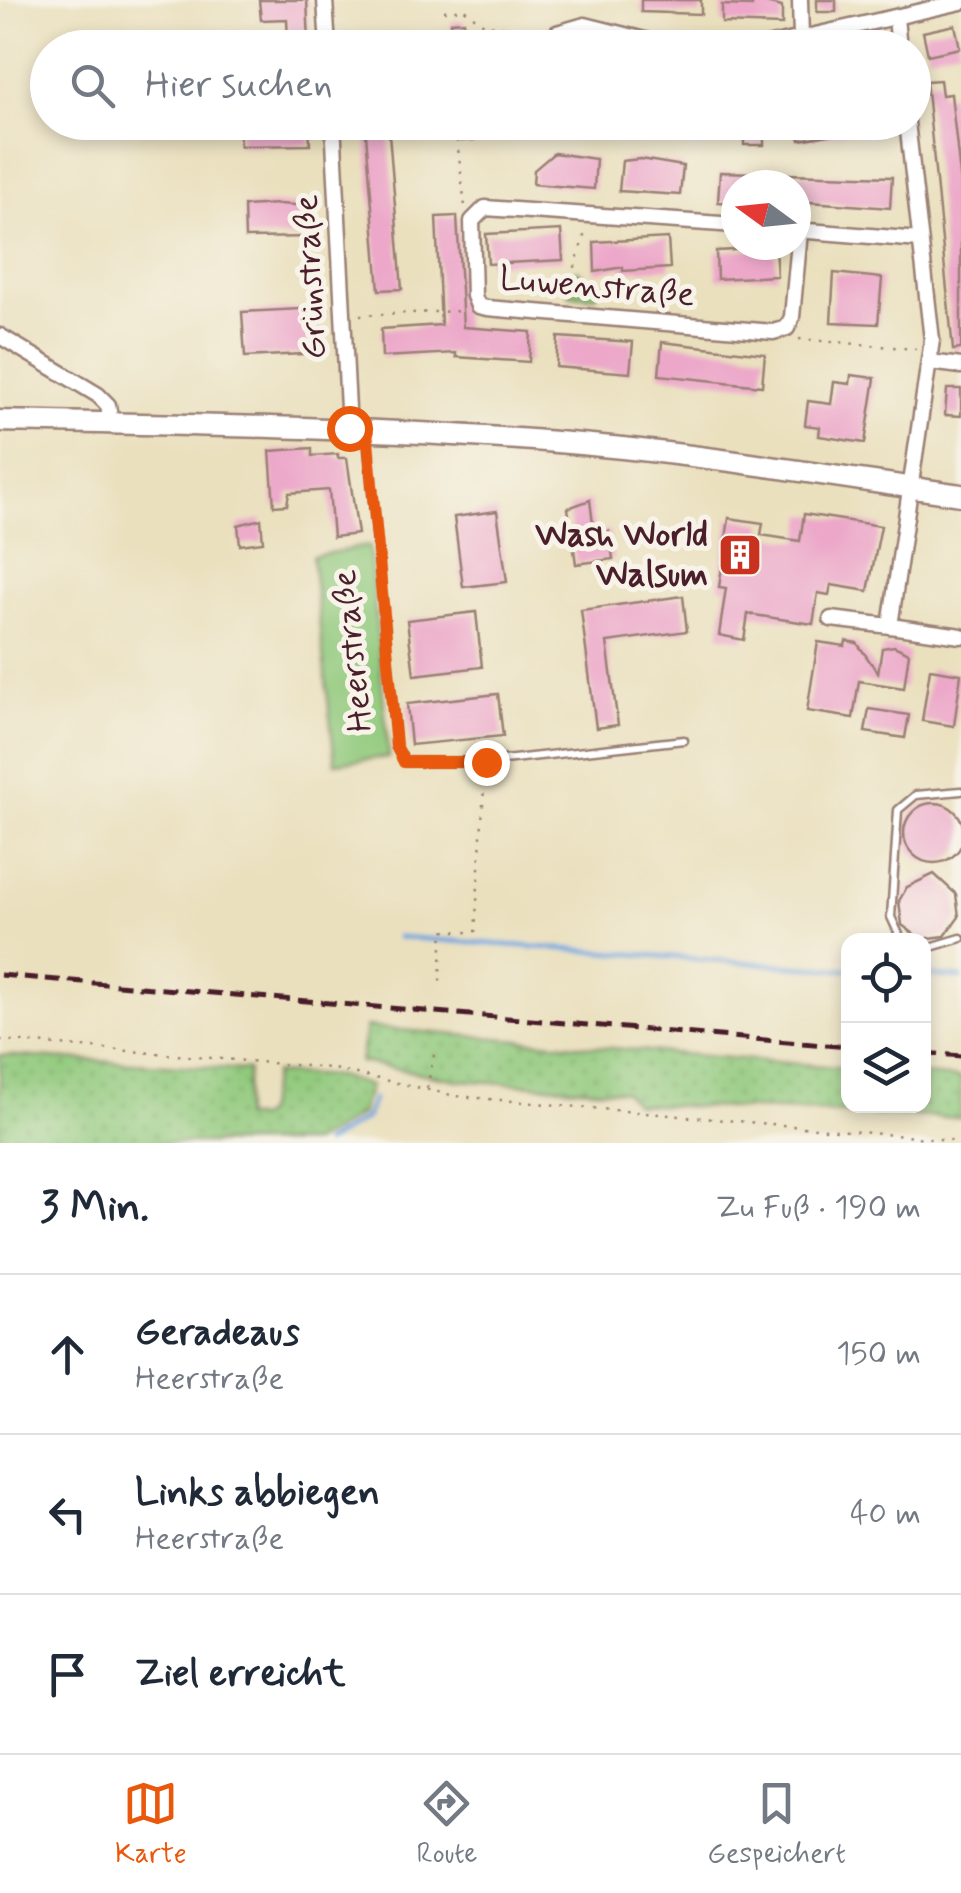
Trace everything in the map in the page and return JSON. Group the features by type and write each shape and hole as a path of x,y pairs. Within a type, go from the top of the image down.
{"main road":[{"path":"0,420 358,429 570,443 730,460 961,495"}],"street":[{"path":"325,0 327,30"},
{"path":"800,0 801,30"},
{"path":"842,30 961,2"},
{"path":"896,18 897,30"},
{"path":"568,30 585,25 604,30"},
{"name":"Grünstraße","path":"334,140 344,315 358,429"},
{"path":"890,626 931,356 909,140"},
{"name":"Luwenstraße","path":"721,224 485,208 472,221 478,306 773,332 787,328"},
{"path":"811,232 920,240"},
{"path":"787,328 795,260"},
{"path":"0,336 98,394 108,405 111,423"},
{"path":"931,356 961,366"},
{"path":"831,619 961,636"}],"lane":[{"name":"Heerstraße","path":"358,429 396,746 404,762 486,762 684,740"},
{"path":"899,933 891,917 898,810 916,795 961,791"},
{"path":"931,949 961,938"}],"path":[{"path":"444,12 464,10 485,25 530,30"},
{"path":"457,140 464,204 472,221"},
{"path":"562,314 589,212"},
{"path":"344,315 464,311 478,306"},
{"path":"787,328 800,340 931,356"},
{"path":"440,982 443,930 475,932 486,762"},
{"path":"0,1040 328,1068 427,1090 548,1105 961,1141"},
{"path":"427,1090 434,1050"}],"green space":[{"path":"577,270 600,291 594,297 569,295"},
{"path":"369,546 389,757 335,763 312,556"},
{"path":"366,1027 841,1067 841,1113 636,1104 624,1091 457,1080 360,1062"},
{"path":"0,1055 248,1070 243,1118 258,1118 265,1113 274,1073 338,1076 370,1086 360,1115 313,1143 0,1143"},
{"path":"931,1076 961,1078 961,1118 845,1113 931,1113"}],"building":[{"path":"259,0 307,0 308,30 287,30 287,19 261,20"},
{"path":"641,0 701,0 701,14 641,12"},
{"path":"753,0 782,7 782,25 722,23 722,5 752,6"},
{"path":"817,0 836,0 836,12 817,12"},
{"path":"464,21 465,30 452,30 451,22"},
{"path":"955,25 960,48 931,54 931,30"},
{"path":"940,80 942,95 951,94 961,184 961,349 953,350 931,131 931,81"},
{"path":"240,140 310,140 310,145 240,146"},
{"path":"366,140 390,140 402,289 379,290"},
{"path":"744,140 764,140 764,145 744,145"},
{"path":"554,153 596,159 594,189 533,184 534,170"},
{"path":"641,159 683,166 680,195 619,191 622,161"},
{"path":"811,175 892,177 890,208 811,202"},
{"path":"244,206 313,206 315,237 245,238"},
{"path":"457,216 463,327 531,332 529,362 456,357 456,353 382,357 381,329 441,325 436,217"},
{"path":"561,230 563,260 488,264 486,234"},
{"path":"668,238 670,268 623,271 623,267 595,272 594,242"},
{"path":"716,251 721,251 721,260 776,260 777,276 717,279"},
{"path":"834,273 882,278 878,324 831,322"},
{"path":"319,308 322,353 245,357 242,312"},
{"path":"558,337 633,342 630,373 556,367"},
{"path":"662,342 765,354 762,386 659,375"},
{"path":"851,375 875,378 865,443 819,436 820,427 805,425 808,401 831,404 834,382 850,384"},
{"path":"947,389 961,389 961,416 945,415"},
{"path":"312,448 312,456 338,454 338,458 347,458 358,534 333,537 329,490 289,493 287,505 274,506 270,451"},
{"path":"590,500 594,532 609,531 613,559 576,564 568,508"},
{"path":"497,511 507,582 463,587 454,517"},
{"path":"804,514 881,526 868,591 831,585 829,595 818,593 813,624 748,614 744,640 719,635 726,588 719,587 729,518 763,523 761,535 800,541"},
{"path":"261,519 263,542 240,545 238,525"},
{"path":"683,596 687,631 607,642 618,725 596,728 581,610"},
{"path":"476,612 482,667 414,675 407,620"},
{"path":"846,641 857,643 878,673 882,648 894,646 909,653 904,688 859,681 853,718 807,711 818,642 845,646"},
{"path":"930,669 961,674 954,726 922,721"},
{"path":"498,694 503,736 411,745 407,704"},
{"path":"869,709 909,715 905,738 865,732"},
{"path":"934,803 956,811 962,821 962,845 956,855 934,863 912,855 904,833 912,811"},
{"path":"934,874 956,894 959,917 945,936 931,938 931,933 913,933 902,925 899,901 907,887"}],"waterway":[{"path":"398,937 841,969"},
{"path":"931,976 961,978"},
{"path":"325,1143 366,1118 373,1099"}],"railway":[{"path":"0,975 841,1046"},
{"path":"931,1054 961,1056"}],"place":[{"name":"Wash World Walsum","path":"740,555"}],"route":[{"path":"349,428 367,430 371,512 396,746 404,762 486,762"}]}
